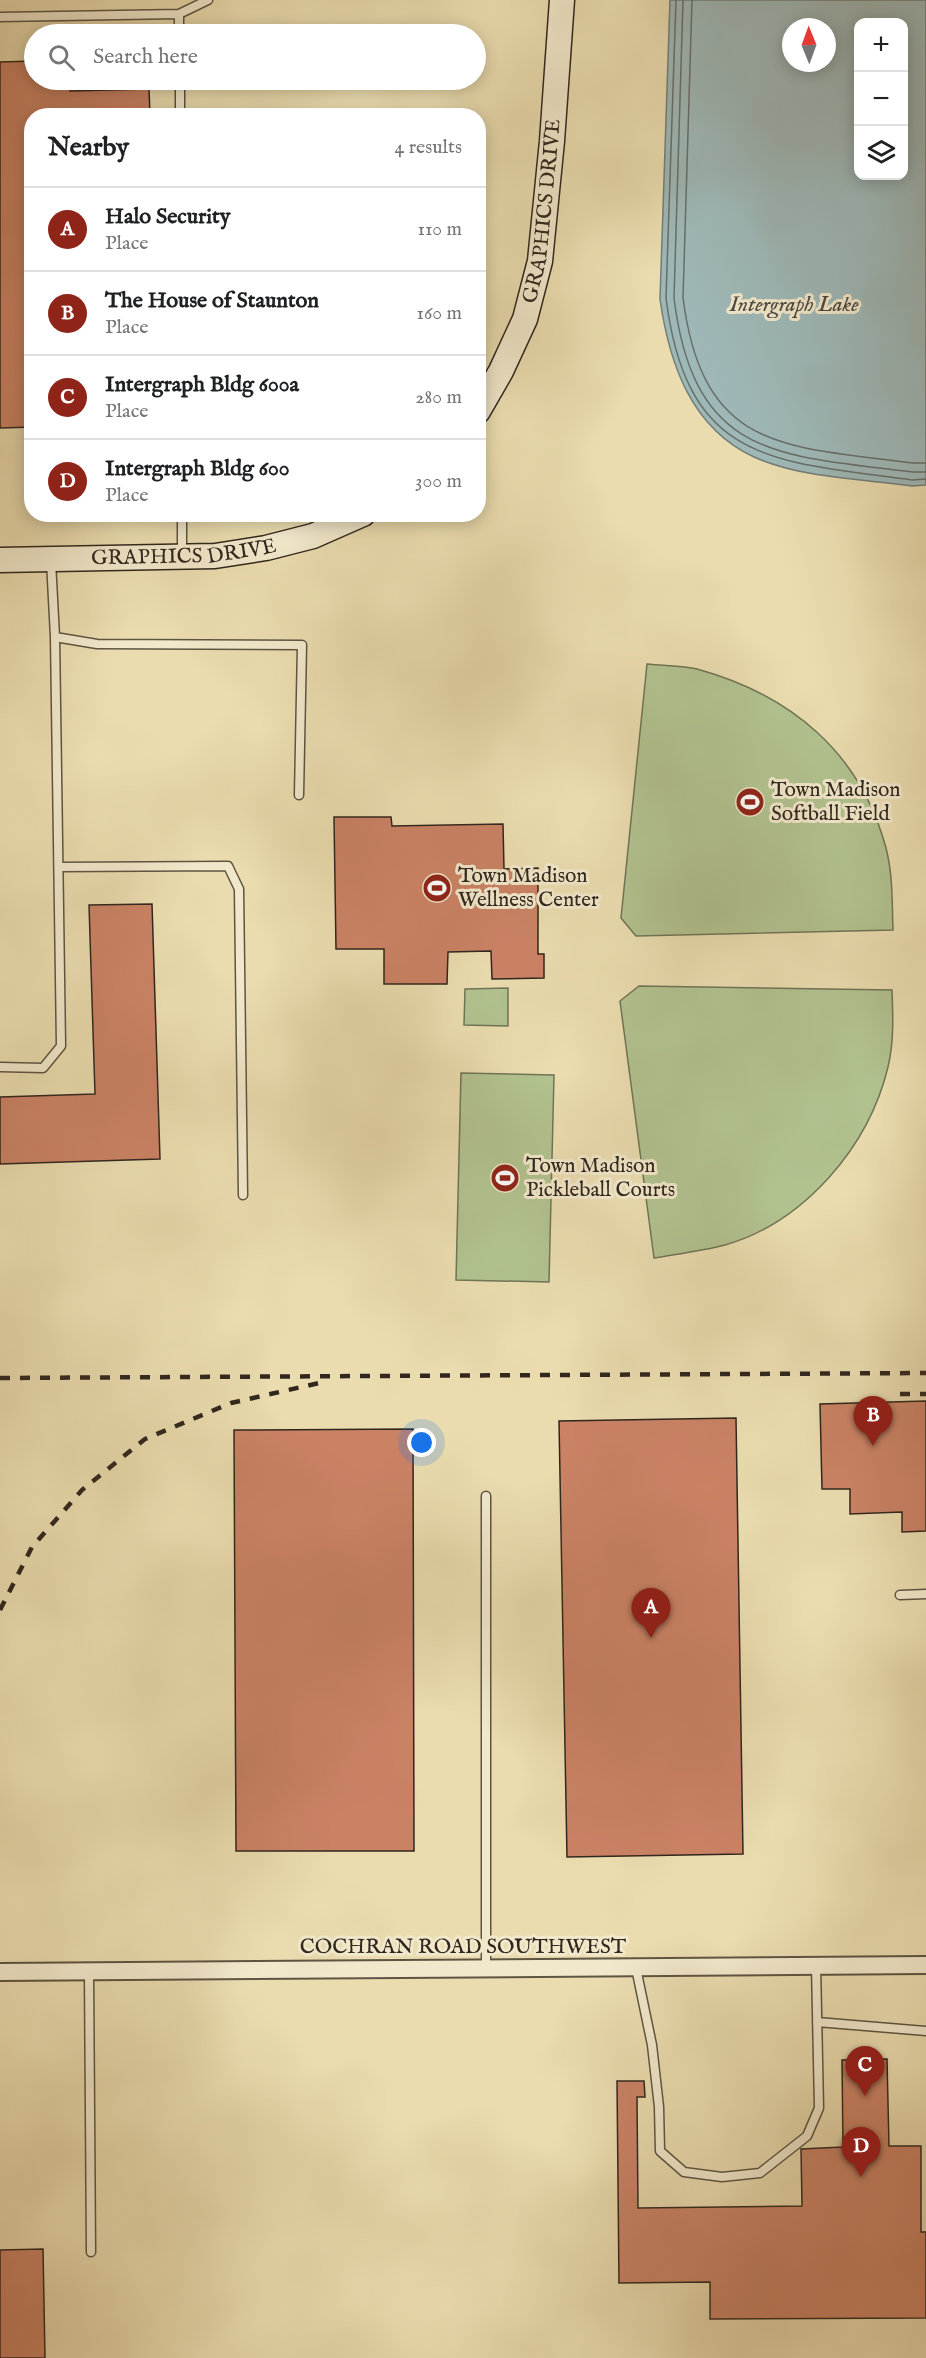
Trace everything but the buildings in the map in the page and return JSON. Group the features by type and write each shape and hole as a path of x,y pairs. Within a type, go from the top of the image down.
{"street":[{"name":"GRAPHICS DRIVE","path":"486,397 525,319 540,261 552,141 562,0"},
{"name":"GRAPHICS DRIVE","path":"0,560 215,556 266,548 313,536 345,522"},
{"name":"COCHRAN ROAD SOUTHWEST","path":"0,1972 926,1965"}],"lane":[{"path":"0,18 179,14 208,0"},
{"path":"179,14 179,24"},
{"path":"180,90 180,108"},
{"path":"182,522 182,557"},
{"path":"0,1067 43,1068 61,1046 60,867 51,560"},
{"path":"55,637 98,644 302,645 299,795"},
{"path":"60,867 228,866 239,889 243,1195"},
{"path":"486,1496 486,1969"},
{"path":"900,1595 926,1594"},
{"path":"636,1968 652,2045 659,2107 660,2151 684,2172 722,2177 760,2173 807,2136 819,2108 816,1965"},
{"path":"89,1972 91,2252"},
{"path":"817,2022 926,2031"}],"green space":[{"name":"Town Madison Softball Field","path":"647,664 697,669 763,694 817,732 840,756 859,783 874,814 886,848 891,879 893,930 636,936 621,918"},
{"path":"639,986 892,990 893,1029 890,1058 879,1096 866,1125 849,1152 829,1177 782,1219 754,1234 725,1245 654,1258 620,1001"},
{"path":"508,988 508,1026 464,1025 465,989"},
{"name":"Town Madison Pickleball Courts","path":"461,1073 554,1075 549,1282 456,1280"}],"water":[{"name":"Intergraph Lake","path":"670,0 926,0 926,485 912,486 811,474 772,464 732,445 699,411 687,391 677,369 660,299"}],"railway":[{"path":"0,1378 926,1373"},
{"path":"0,1610 32,1547 82,1490 145,1439 231,1403 319,1383"},
{"path":"900,1394 926,1394"}],"place":[{"name":"Town Madison Softball Field","path":"750,802"},
{"name":"Town Madison Wellness Center","path":"437,888"},
{"name":"Town Madison Pickleball Courts","path":"505,1178"},
{"name":"The House of Staunton","path":"873,1446"},
{"name":"Halo Security","path":"651,1638"},
{"name":"Intergraph Bldg 600a","path":"865,2096"},
{"name":"Intergraph Bldg 600","path":"861,2177"}]}
